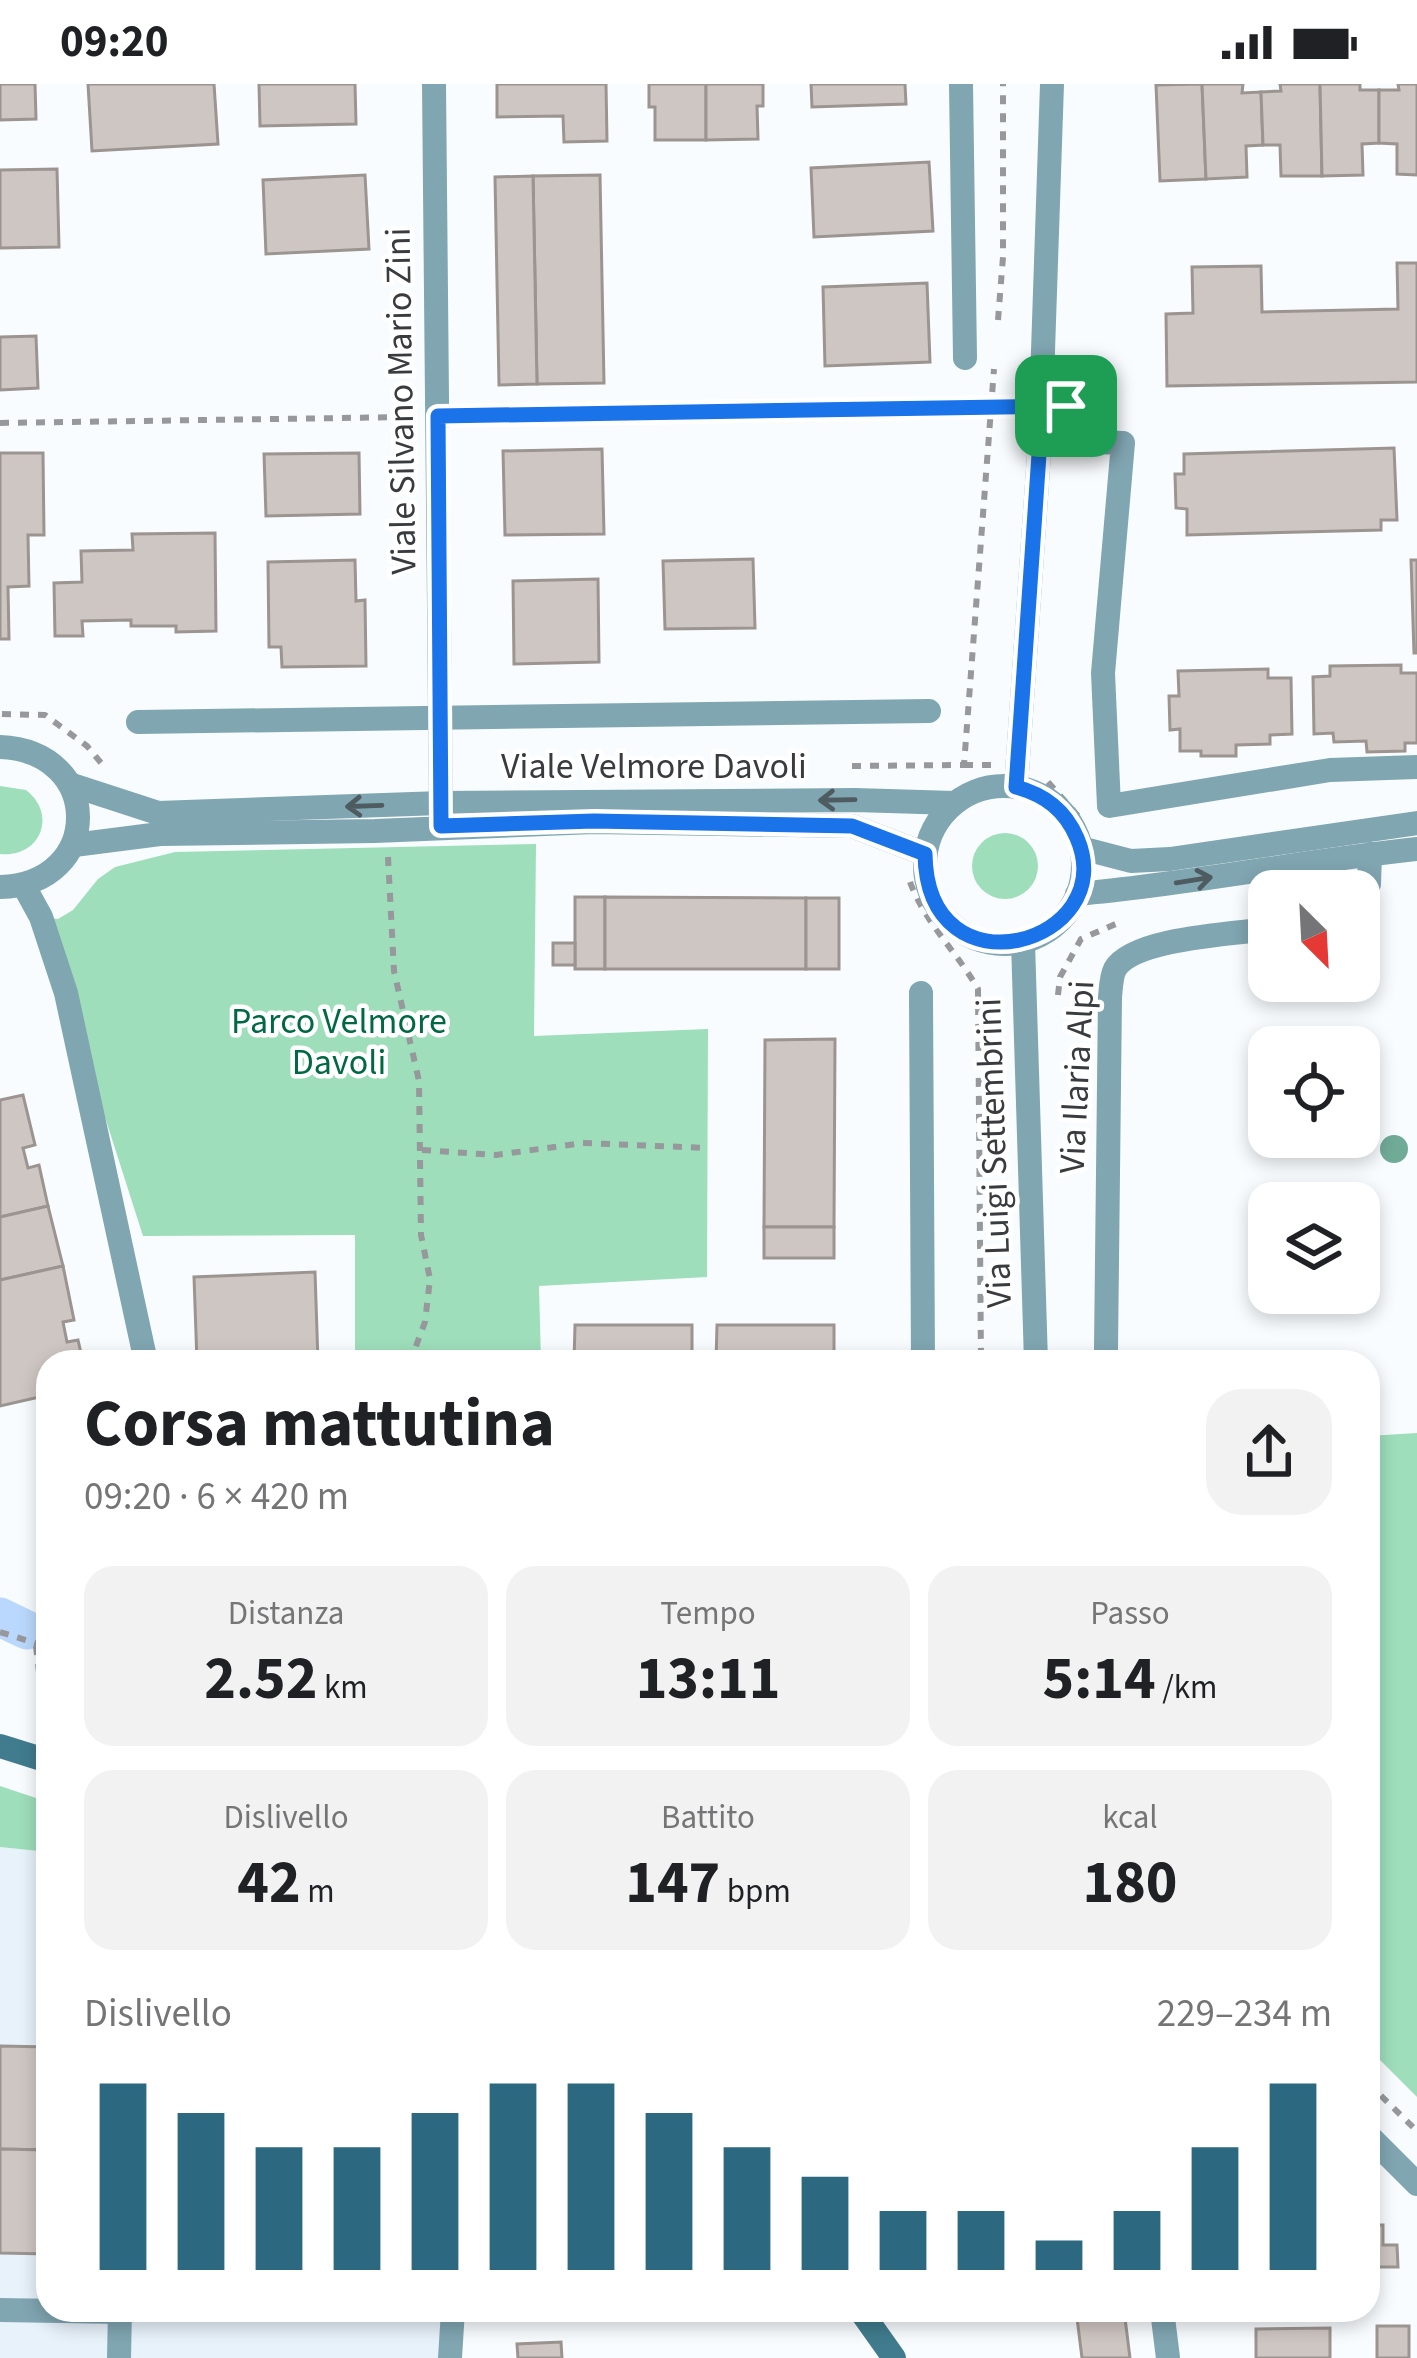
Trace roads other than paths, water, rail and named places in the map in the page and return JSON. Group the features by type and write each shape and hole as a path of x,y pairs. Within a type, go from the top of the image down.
{"main road":[{"path":"0,1746 36,1757"},
{"path":"868,2322 894,2358"}],"street":[{"name":"Viale Silvano Mario Zini","path":"434,84 441,815"},
{"path":"961,84 965,358"},
{"path":"1016,787 1040,440 1052,84"},
{"path":"1040,440 1123,443 1102,673 1109,806 1330,770 1417,767"},
{"path":"138,722 929,711"},
{"name":"Viale Velmore Davoli","path":"0,747 38,753 58,766 72,785 158,813 852,826 925,854"},
{"path":"72,785 79,821 74,844 51,873 12,886 41,917 66,993 143,1350"},
{"path":"988,787 1016,787 1057,807 1081,848 1083,867 1078,894 1049,930 1023,942 993,944 967,935 933,902 925,854 936,824 954,803 988,787"},
{"name":"Viale Velmore Davoli","path":"74,844 441,815 855,800 954,803"},
{"path":"1081,848 1131,861 1170,859 1417,824"},
{"path":"1078,894 1417,849"},
{"path":"1370,854 1370,870"},
{"name":"Via Ilaria Alpi","path":"1106,1349 1114,971 1126,956 1151,946 1248,932"},
{"name":"Via Luigi Settembrini","path":"1023,942 1036,1350"},
{"name":"Via Luigi Settembrini","path":"921,993 923,1350"},
{"path":"1380,2147 1417,2184"},
{"path":"0,2310 36,2310"},
{"path":"118,2358 120,2322"},
{"path":"450,2358 452,2322"},
{"path":"1164,2322 1168,2358"}],"waterway":[{"path":"0,1617 27,1630"}],"park label":[{"name":"Parco Velmore Davoli","path":"339,1042"}]}
